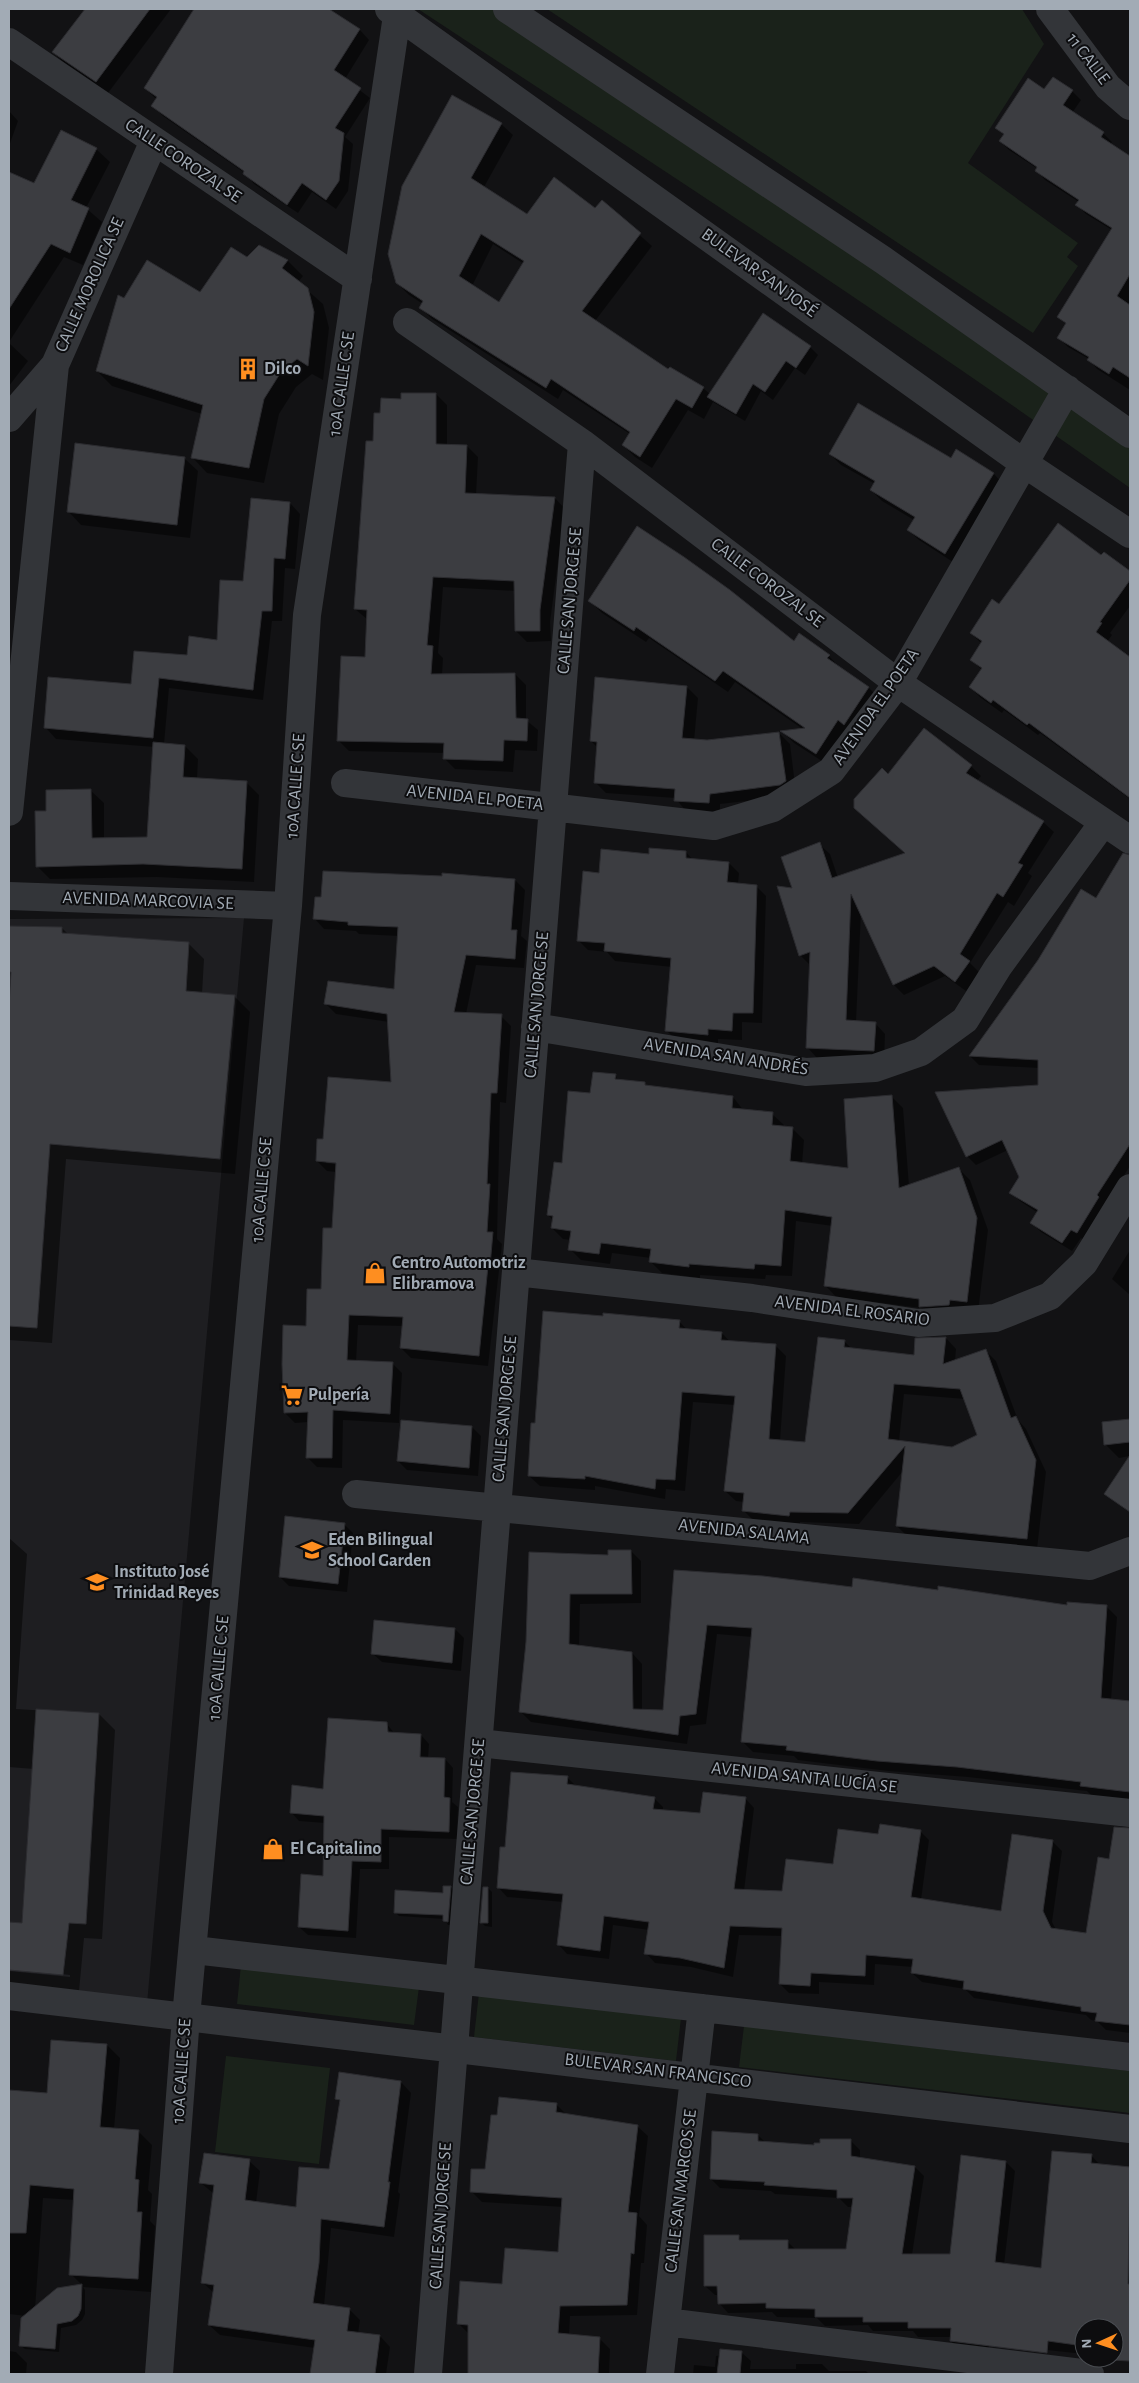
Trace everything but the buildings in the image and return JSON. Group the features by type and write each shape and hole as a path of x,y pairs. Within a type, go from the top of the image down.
{"street":[{"path":"507,9 884,260 1130,434"},
{"name":"11 CALLE","path":"1050,9 1108,86 1130,106"},
{"name":"10A CALLE C SE","path":"159,2374 186,2016 194,1950 288,906 308,615 358,279 395,10"},
{"name":"BULEVAR SAN JOSÉ","path":"395,10 1025,464 1130,534"},
{"name":"CALLE COROZAL SE","path":"9,42 358,279"},
{"name":"CALLE MOROLICA SE","path":"9,418 55,365 154,141"},
{"name":"CALLE COROZAL SE","path":"407,322 582,443 898,683 1130,840"},
{"path":"9,812 18,626 55,365"},
{"name":"AVENIDA EL POETA","path":"344,783 714,826 773,808 832,771 898,683 1067,389"},
{"name":"CALLE SAN JORGE SE","path":"428,2374 582,443"},
{"name":"AVENIDA SAN ANDRÉS","path":"535,1027 806,1072 875,1068 921,1052 965,1020 998,967 1103,823"},
{"name":"AVENIDA MARCOVIA SE","path":"9,896 288,906"},
{"name":"AVENIDA EL ROSARIO","path":"516,1272 752,1298 918,1323 995,1318 1050,1296 1084,1263 1130,1188"},
{"name":"AVENIDA SALAMA","path":"356,1494 1090,1566 1130,1551"},
{"name":"AVENIDA SANTA LUCÍA SE","path":"478,1743 1130,1813"},
{"path":"194,1950 1130,2057"},
{"name":"BULEVAR SAN FRANCISCO","path":"9,1996 694,2075 1130,2129"},
{"name":"CALLE SAN MARCOS SE","path":"660,2374 702,2008"},
{"path":"666,2322 1090,2374"}],"shaded area":[{"path":"418,9 503,9 1130,425 1130,488 865,305"},
{"path":"547,9 1022,9 1044,44 968,163 1078,243 1067,257 1078,266 1033,333"},
{"name":"Instituto José Trinidad Reyes","path":"244,918 147,2004 9,1986 9,919"},
{"path":"241,1965 419,1987 414,2025 237,2004"},
{"path":"479,1993 681,2018 676,2061 474,2037"},
{"path":"744,2026 1130,2071 1130,2113 739,2067"},
{"path":"226,2056 330,2068 319,2164 215,2152"}],"place":[{"name":"Dilco","path":"248,369"},
{"name":"Centro Automotriz Elibramova","path":"375,1273"},
{"name":"Pulpería","path":"292,1395"},
{"name":"Eden Bilingual School Garden","path":"312,1550"},
{"name":"Instituto José Trinidad Reyes","path":"97,1582"},
{"name":"El Capitalino","path":"273,1849"}]}
